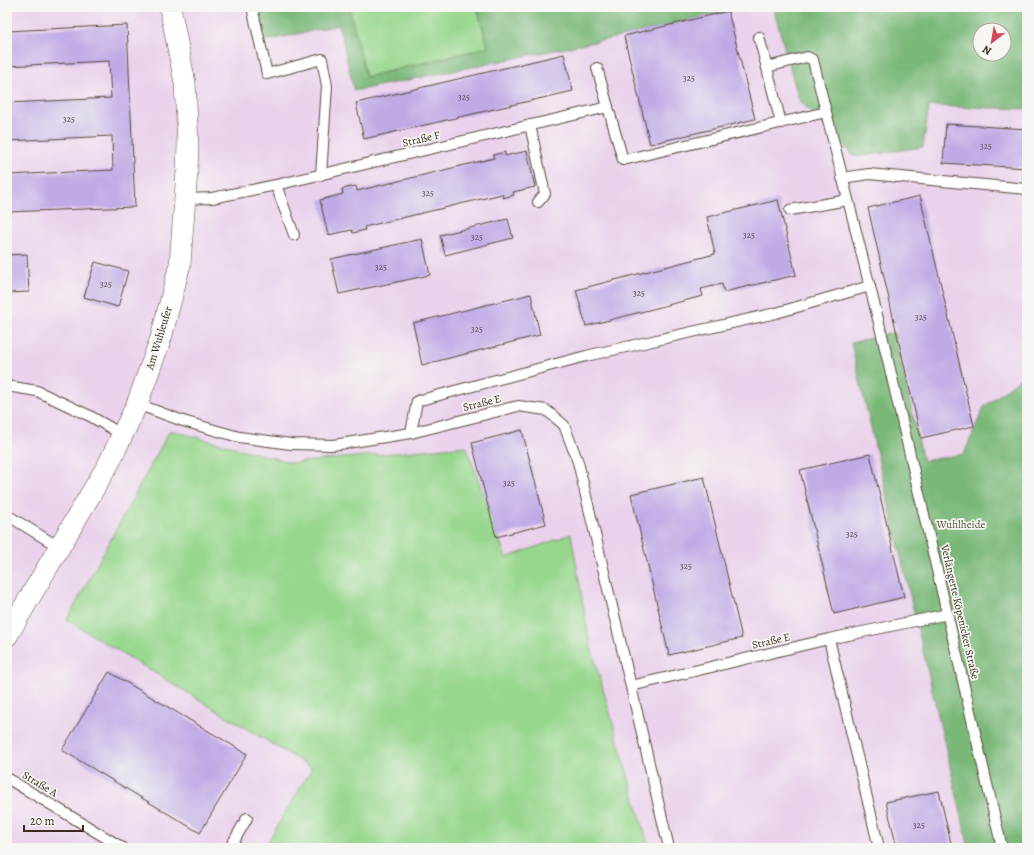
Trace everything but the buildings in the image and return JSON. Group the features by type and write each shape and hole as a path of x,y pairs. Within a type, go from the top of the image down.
{"street":[{"name":"Am Wuhleufer","path":"7,636 109,463 137,404 161,338 180,264 186,199 188,145 184,83 170,7"}],"lane":[{"path":"252,7 267,74 322,59 327,86 321,175"},
{"path":"759,37 781,123"},
{"name":"Verlängerte Köpenicker Straße","path":"767,67 806,57 813,60 882,335 1002,848"},
{"path":"597,68 623,160 826,112"},
{"name":"Straße F","path":"186,199 212,198 276,185 608,107"},
{"path":"530,125 545,194 538,202"},
{"path":"842,178 869,174 1027,189"},
{"path":"276,185 294,235"},
{"path":"790,210 848,200"},
{"path":"411,434 417,401 586,356 776,312 870,286"},
{"path":"7,386 37,391 90,416 123,435"},
{"name":"Straße E","path":"137,404 183,421 239,437 291,444 333,445 411,434 518,406 546,410 564,425 578,462 669,848"},
{"path":"7,515 59,547"},
{"name":"Straße E","path":"631,686 829,639 948,614"},
{"path":"829,639 879,848"},
{"name":"Straße A","path":"7,778 123,848"},
{"path":"230,848 247,818"}],"shaded area":[{"path":"7,7 773,7 799,100 1027,109 1027,373 984,407 964,454 923,461 894,333 851,343 969,848 7,848"}],"green space":[{"path":"252,7 349,7 366,77 488,47 477,7 737,7 728,11 624,36 354,91 339,25 260,42"},
{"path":"349,7 477,7 488,47 366,77"},
{"path":"773,7 1027,7 1027,109 929,106 923,147 855,157 799,100"},
{"name":"Wuhlheide","path":"894,332 923,461 964,454 984,407 1027,373 1027,848 969,848 851,343"},
{"path":"170,430 292,463 466,446 506,558 571,534 590,644 649,848 264,848 312,768 67,620"}]}
